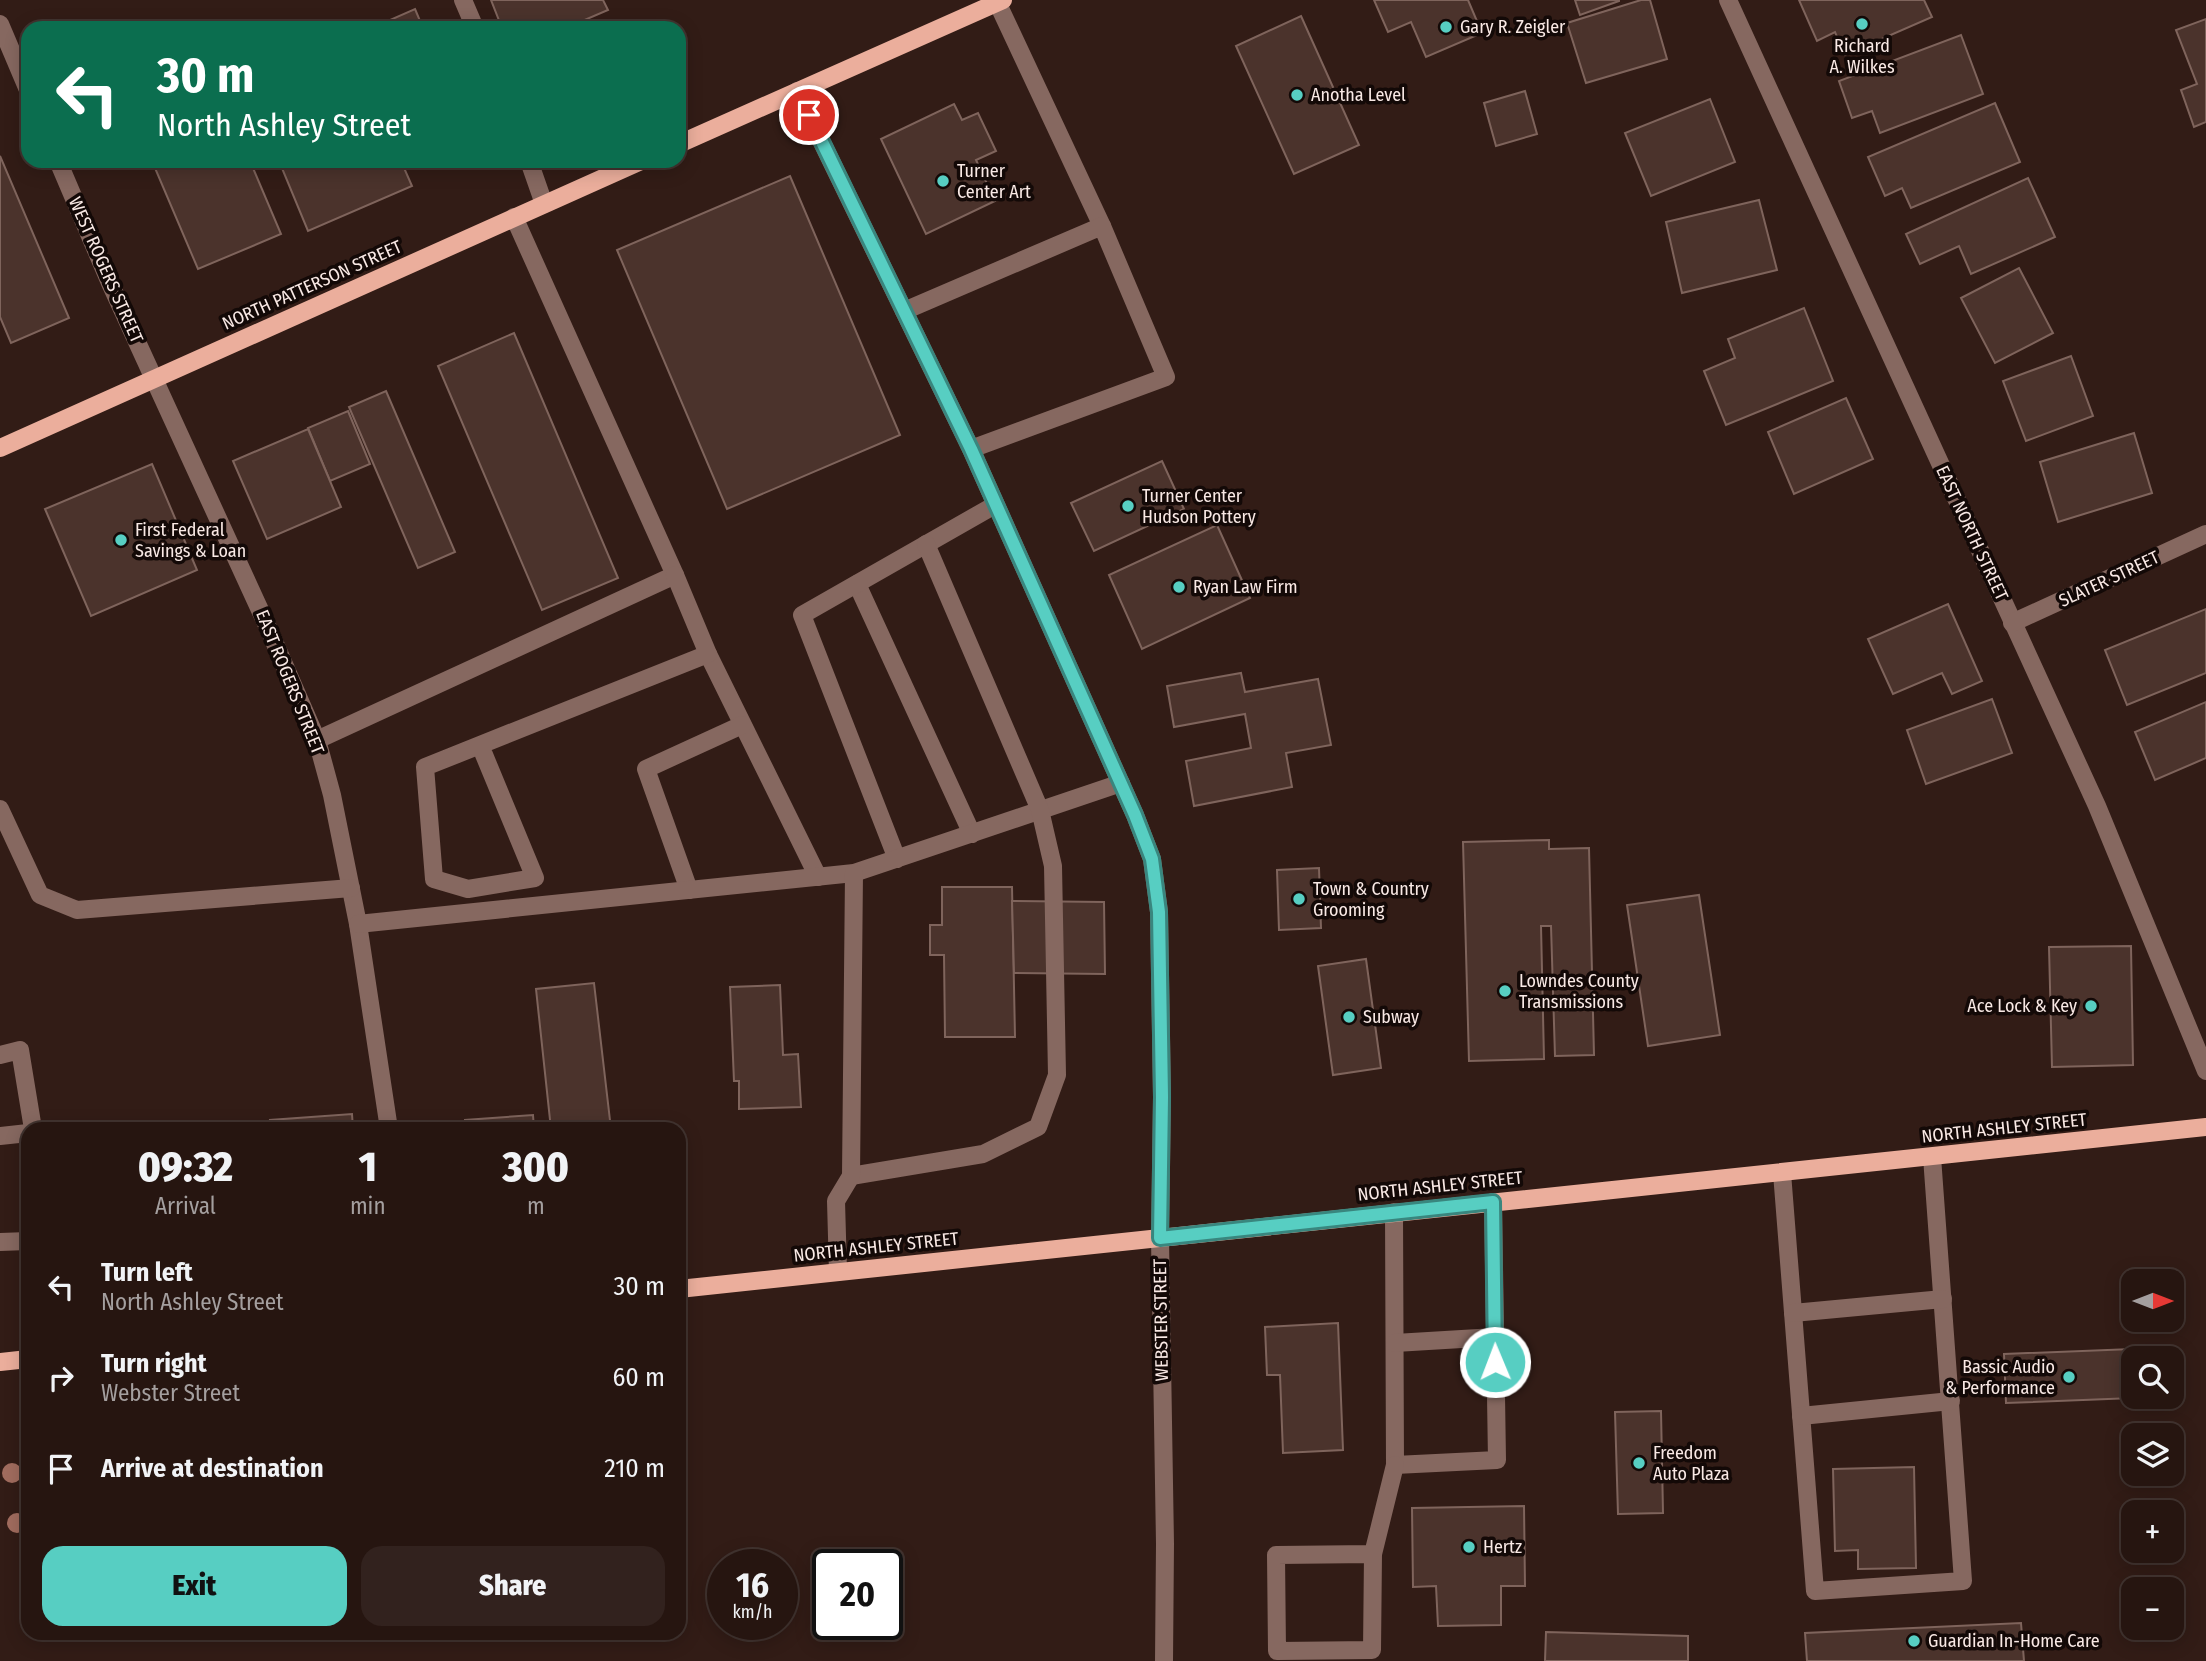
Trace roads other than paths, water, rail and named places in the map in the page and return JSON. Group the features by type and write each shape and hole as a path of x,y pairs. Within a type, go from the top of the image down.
{"main road":[{"path":"686,141 1000,1"},
{"name":"NORTH PATTERSON STREET","path":"0,448 625,168"},
{"name":"NORTH ASHLEY STREET","path":"686,1288 2206,1127"},
{"path":"0,1362 21,1360"}],"street":[{"path":"463,0 472,21"},
{"name":"EAST NORTH STREET","path":"1728,0 2097,806 2206,1071"},
{"path":"971,449 1166,377 1102,226 1000,1"},
{"path":"0,24 21,74"},
{"name":"WEBSTER STREET","path":"797,91 971,449 1121,783 1152,859 1159,912 1162,1097 1160,1238 1165,1544 1164,1661"},
{"name":"WEST ROGERS STREET","path":"61,168 110,284 154,378"},
{"path":"531,168 544,204"},
{"path":"514,217 708,653 818,877"},
{"path":"904,311 1102,226"},
{"name":"EAST ROGERS STREET","path":"154,378 271,632 317,740 332,795 358,924 389,1122"},
{"path":"897,859 802,615 995,505"},
{"name":"SLATER STREET","path":"2012,623 2206,534"},
{"path":"851,1176 983,1154 1038,1127 1057,1075 1053,866 1040,810 926,544"},
{"path":"317,740 675,575"},
{"path":"858,584 972,834"},
{"path":"480,745 535,878 468,889 434,879 425,766 708,653"},
{"path":"689,890 646,769 742,725"},
{"path":"358,924 854,873 1121,783"},
{"path":"0,809 40,895 77,909 351,888"},
{"path":"838,1272 836,1201 851,1176 854,873"},
{"path":"0,1055 20,1050 32,1122"},
{"path":"0,1136 21,1134"},
{"path":"1782,1173 1815,1591 1963,1581 1932,1157"},
{"path":"1395,1465 1497,1460 1493,1202"},
{"path":"1373,1554 1276,1555 1278,1651 1372,1650 1373,1554 1395,1465 1394,1212"},
{"path":"0,1242 21,1241"},
{"path":"1793,1313 1943,1299"},
{"path":"1395,1343 1495,1337"},
{"path":"1801,1416 1951,1401"}],"place":[{"name":"Richard A. Wilkes","path":"1862,24"},
{"name":"Gary R. Zeigler","path":"1446,27"},
{"name":"Anotha Level","path":"1297,95"},
{"name":"Turner Center Art","path":"943,181"},
{"name":"Turner Center Hudson Pottery","path":"1128,506"},
{"name":"First Federal Savings & Loan","path":"121,540"},
{"name":"Ryan Law Firm","path":"1179,587"},
{"name":"Town & Country Grooming","path":"1299,899"},
{"name":"Lowndes County Transmissions","path":"1505,991"},
{"name":"Ace Lock & Key","path":"2091,1006"},
{"name":"Subway","path":"1349,1017"},
{"name":"Bassic Audio & Performance","path":"2069,1377"},
{"name":"Freedom Auto Plaza","path":"1639,1463"},
{"name":"Hertz","path":"1469,1547"},
{"name":"Guardian In-Home Care","path":"1914,1641"}]}
